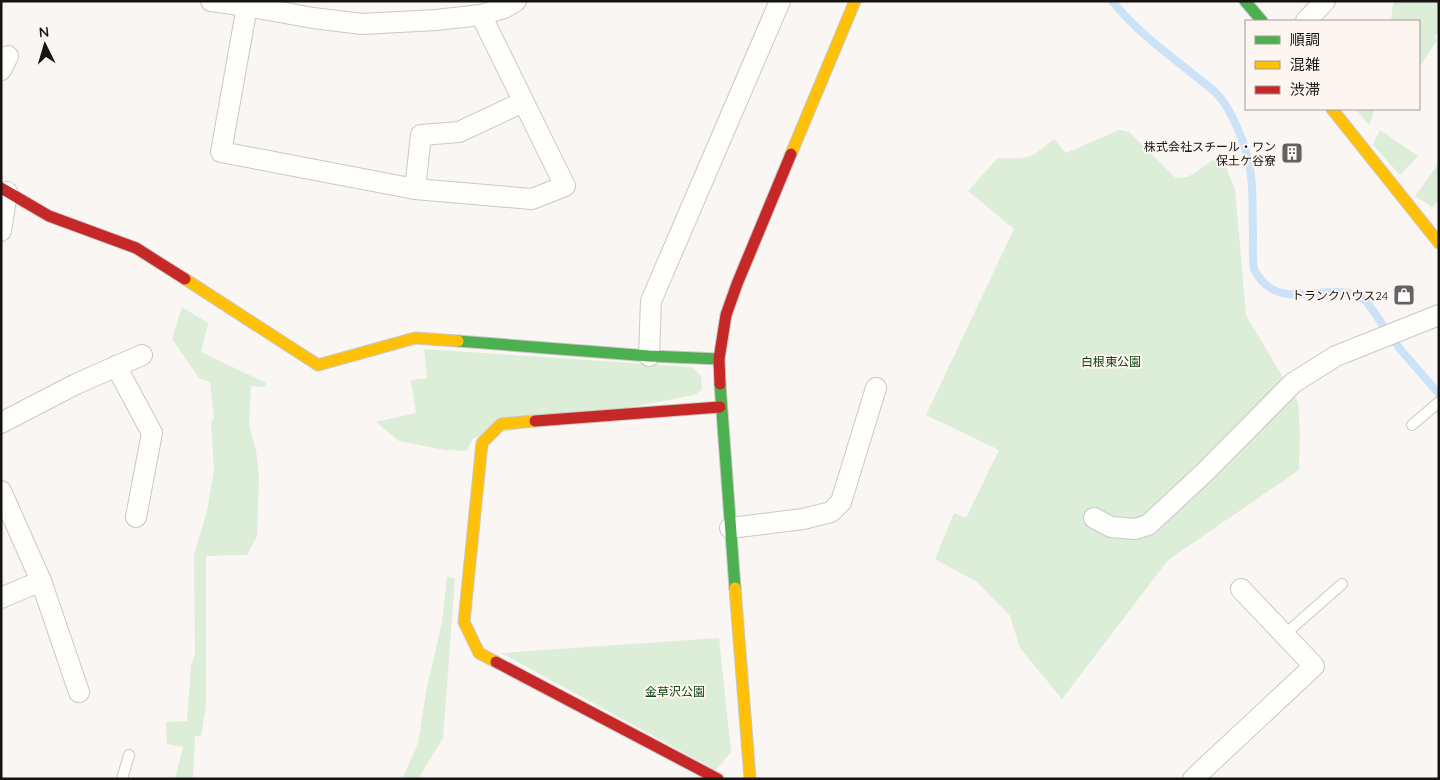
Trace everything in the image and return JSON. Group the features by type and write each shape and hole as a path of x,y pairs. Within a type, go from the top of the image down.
{"street":[{"path":"211,1 247,6 315,10 362,24 436,20 481,15 507,4"},
{"path":"649,356 651,301 780,1"},
{"path":"750,779 720,407 719,359 726,315 737,284 855,1"},
{"path":"1245,1 1261,20"},
{"path":"1307,20 1325,1"},
{"path":"247,6 221,152 415,189 532,199 565,186 481,15"},
{"path":"415,189 421,135 460,132 523,102"},
{"path":"1333,110 1439,243"},
{"path":"1,231 4,190 49,216 136,248 318,365 415,338 649,356 719,359"},
{"path":"1094,518 1111,527 1135,529 1148,525 1213,464 1293,383 1336,356 1439,315"},
{"path":"1,423 76,384 142,354"},
{"path":"116,366 152,433 136,517"},
{"path":"730,528 803,519 831,512 841,502 876,388"},
{"path":"718,779 479,652 464,622 482,443 501,424 720,407"},
{"path":"1,491 42,580 79,692"},
{"path":"1,598 42,580"},
{"path":"1193,779 1314,666 1241,589"}],"lane":[{"path":"1412,425 1439,402"},
{"path":"1284,635 1342,584"},
{"path":"122,779 129,755"}],"green space":[{"path":"1396,1 1439,1 1439,30 1434,37 1437,40 1420,66 1420,20 1391,20 1393,5"},
{"path":"1356,110 1375,110 1369,125"},
{"name":"白根東公園","path":"1119,130 1129,132 1176,178 1188,177 1221,155 1235,189 1246,315 1298,403 1300,433 1299,470 1168,560 1062,699 1020,648 1010,616 977,582 935,559 954,513 966,518 999,450 926,415 1014,229 968,191 998,158 1017,159 1029,156 1054,139 1066,153"},
{"path":"1380,130 1418,156 1400,175 1373,145"},
{"path":"1439,163 1439,201 1432,207 1415,196"},
{"path":"182,307 208,323 201,352 266,383 265,387 251,386 249,425 256,450 259,475 257,536 247,555 206,556 206,706 201,736 195,736 193,779 175,779 183,747 167,744 166,722 187,721 191,666 195,654 194,554 207,512 214,470 211,423 214,417 210,382 199,378 172,339"},
{"path":"424,349 692,367 701,376 702,390 694,395 473,438 467,451 445,450 399,441 376,422 416,413 411,380 427,378"},
{"path":"447,577 455,578 443,738 418,779 401,779 418,744 426,692 442,622"},
{"name":"金草沢公園","path":"719,638 731,752 716,770 501,653"}],"waterway":[{"path":"1112,1 1148,38 1217,94 1228,108 1241,136 1251,172 1253,265 1255,272 1262,281 1273,290 1286,294 1340,292 1366,301 1400,349 1439,394"}],"traffic: fast":[{"path":"1245,1 1261,20"},
{"path":"458,341 649,356 719,359"},
{"path":"720,384 735,588"}],"traffic: slow":[{"path":"791,154 855,1"},
{"path":"1333,110 1439,243"},
{"path":"185,279 318,365 415,338 458,341"},
{"path":"496,662 479,653 464,622 482,443 501,424 535,421"},
{"path":"735,588 750,779"}],"traffic: jam":[{"path":"720,384 719,359 726,315 791,154"},
{"path":"1,188 49,216 136,248 185,279"},
{"path":"535,421 720,407"},
{"path":"496,662 718,779"}],"place":[{"name":"株式会社スチール・ワン 保土ケ谷寮","path":"1292,153"},
{"name":"トランクハウス24","path":"1404,295"}]}
